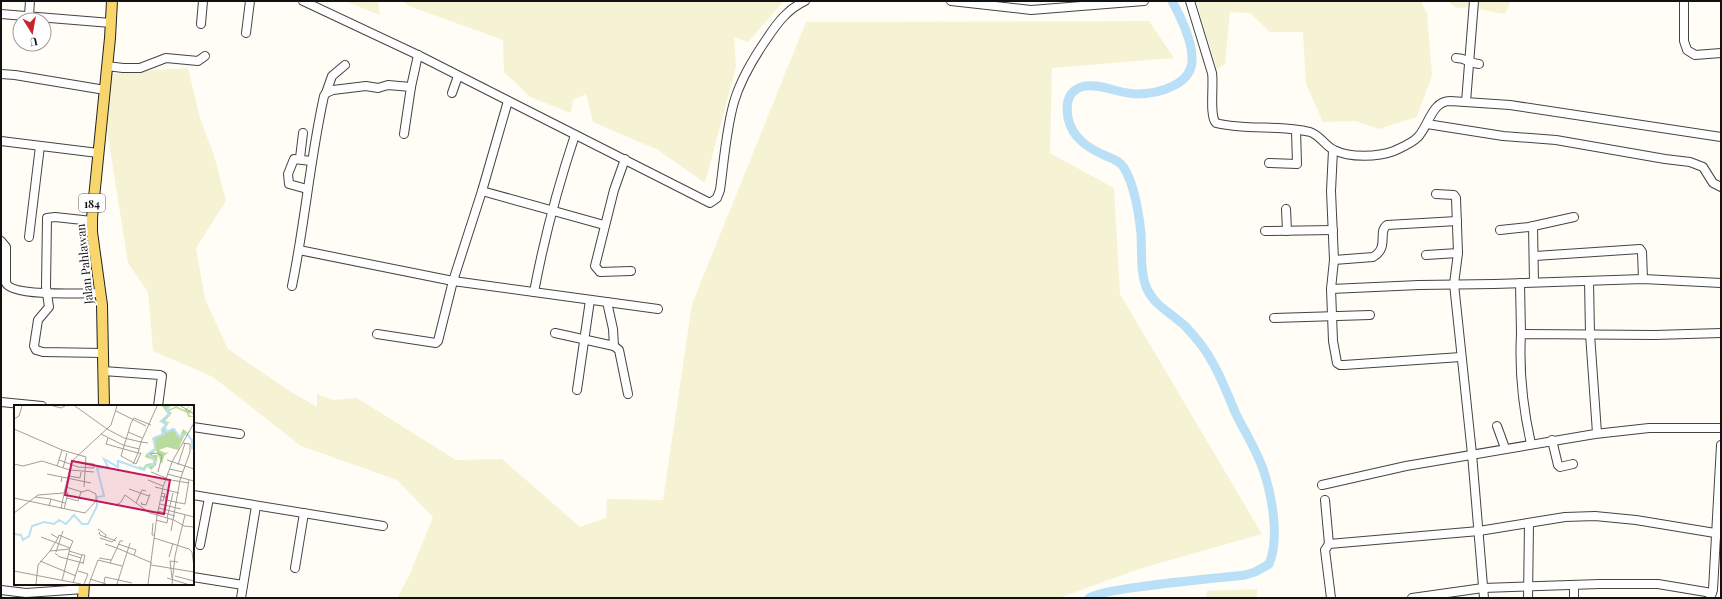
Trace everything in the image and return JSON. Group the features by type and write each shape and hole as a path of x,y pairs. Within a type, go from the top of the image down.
{"main road":[{"name":"Jalan Pahlawan","path":"104,405 100,293 92,221 112,1"}],"street":[{"path":"29,12 30,1"},
{"path":"201,24 202,1"},
{"path":"246,34 250,1"},
{"path":"303,1 418,55 625,159 706,202 712,202 715,200 720,190 734,102 742,81 754,57 774,29 793,7 805,1"},
{"path":"951,1 1031,10 1144,1"},
{"path":"1190,1 1213,80 1213,117 1215,122 1222,124 1239,127 1311,132 1333,150 1356,155 1371,156 1392,151 1416,139 1438,105 1441,102 1450,101 1510,105 1721,137"},
{"path":"1466,102 1474,1"},
{"path":"1684,1 1684,42 1687,50 1695,55 1721,53"},
{"path":"1,14 12,14"},
{"path":"52,17 111,23"},
{"path":"404,134 411,87 418,55"},
{"path":"107,66 140,68 166,58 198,61 205,56"},
{"path":"1456,58 1464,59 1469,63 1479,64"},
{"path":"292,286 299,250 311,161 324,96 332,76 345,65"},
{"path":"1,74 105,90"},
{"path":"452,93 458,76"},
{"path":"326,93 332,90 366,86 378,88 388,84 411,87"},
{"path":"377,334 437,342 453,281 482,191 508,101"},
{"path":"1427,124 1503,136 1556,140 1690,162 1703,167 1713,183 1721,187"},
{"path":"1269,163 1297,164 1296,130"},
{"path":"300,158 303,134"},
{"path":"534,292 553,211 575,135"},
{"path":"1,141 98,153"},
{"path":"29,237 40,146"},
{"path":"1333,150 1331,191 1334,260 1331,289 1331,317 1335,361 1340,365 1461,356"},
{"path":"307,189 291,185 288,181 292,161 294,159 300,158 311,161"},
{"path":"625,159 614,190 596,262 597,270 600,272 631,271"},
{"path":"482,191 604,226"},
{"path":"1436,194 1455,196 1458,253 1454,284 1472,454 1484,598"},
{"path":"1286,209 1287,231"},
{"path":"92,221 55,217 46,218 46,287 49,307 38,320 34,348 43,352 103,353"},
{"path":"1500,230 1533,226 1574,217"},
{"path":"1334,260 1373,257 1378,254 1382,248 1383,229 1387,225 1457,221"},
{"path":"1533,226 1534,282"},
{"path":"1265,231 1333,230"},
{"path":"1,241 6,247 7,286 10,288 47,293 100,293"},
{"path":"1534,256 1638,249 1642,252 1642,279"},
{"path":"299,250 453,281 658,309"},
{"path":"1426,255 1458,253"},
{"path":"1331,289 1642,279 1721,283"},
{"path":"1589,281 1590,334 1597,433"},
{"path":"1520,283 1524,404 1531,444"},
{"path":"577,390 590,300"},
{"path":"607,302 613,329 614,346"},
{"path":"1274,318 1370,315"},
{"path":"555,333 614,346 619,350 628,394"},
{"path":"1521,334 1655,335 1721,333"},
{"path":"103,370 160,374 162,376 158,405"},
{"path":"1,402 32,405"},
{"path":"1497,426 1505,448"},
{"path":"194,427 240,434"},
{"path":"1322,485 1406,466 1597,433 1649,428 1721,428"},
{"path":"1552,440 1558,466 1573,464"},
{"path":"1412,598 1483,588 1658,584 1711,595 1718,534 1721,445"},
{"path":"194,495 383,526"},
{"path":"200,545 210,498"},
{"path":"1325,500 1329,544 1325,550 1331,598"},
{"path":"241,598 256,506"},
{"path":"295,568 304,513"},
{"path":"1329,544 1479,531 1565,517 1595,516 1636,520 1718,534"},
{"path":"1528,598 1529,523"},
{"path":"194,577 243,585"},
{"path":"1574,585 1574,598"},
{"path":"1,590 26,593 84,590"}],"shaded area":[{"path":"345,1 378,1 380,15"},
{"path":"402,1 784,1 748,42 734,37 736,67 705,183 658,150 593,122 586,94 573,100 571,113 530,97 504,72 503,40 409,6"},
{"path":"1196,1 1421,1 1427,14 1432,75 1417,117 1379,129 1356,121 1323,122 1306,84 1303,32 1270,32 1250,13 1230,12 1225,64 1217,70"},
{"path":"1448,1 1469,1 1469,7 1456,8"},
{"path":"1478,1 1509,1 1510,3 1505,14 1477,9"},
{"path":"1149,21 1174,58 1052,68 1050,153 1114,188 1120,294 1262,534 1142,568 1059,598 397,598 409,576 433,517 397,480 301,446 213,377 153,351 148,292 128,263 106,124 112,73 188,68 200,118 214,155 226,201 196,248 205,299 228,349 288,390 317,407 317,394 333,400 357,398 456,460 502,459 580,527 606,518 607,499 663,500 692,304 806,22"},
{"path":"1257,589 1257,598 1206,598 1207,591"}],"waterway":[{"path":"1089,598 1098,594 1137,587 1245,575 1255,572 1269,564 1274,542 1274,517 1263,469 1210,358 1184,325 1159,305 1147,289 1142,269 1139,218 1136,200 1128,175 1122,166 1114,159 1093,150 1082,142 1073,131 1068,118 1068,101 1076,89 1095,86 1129,93 1145,94 1164,90 1173,86 1187,75 1191,67 1192,57 1190,43 1185,28 1172,1"}]}
